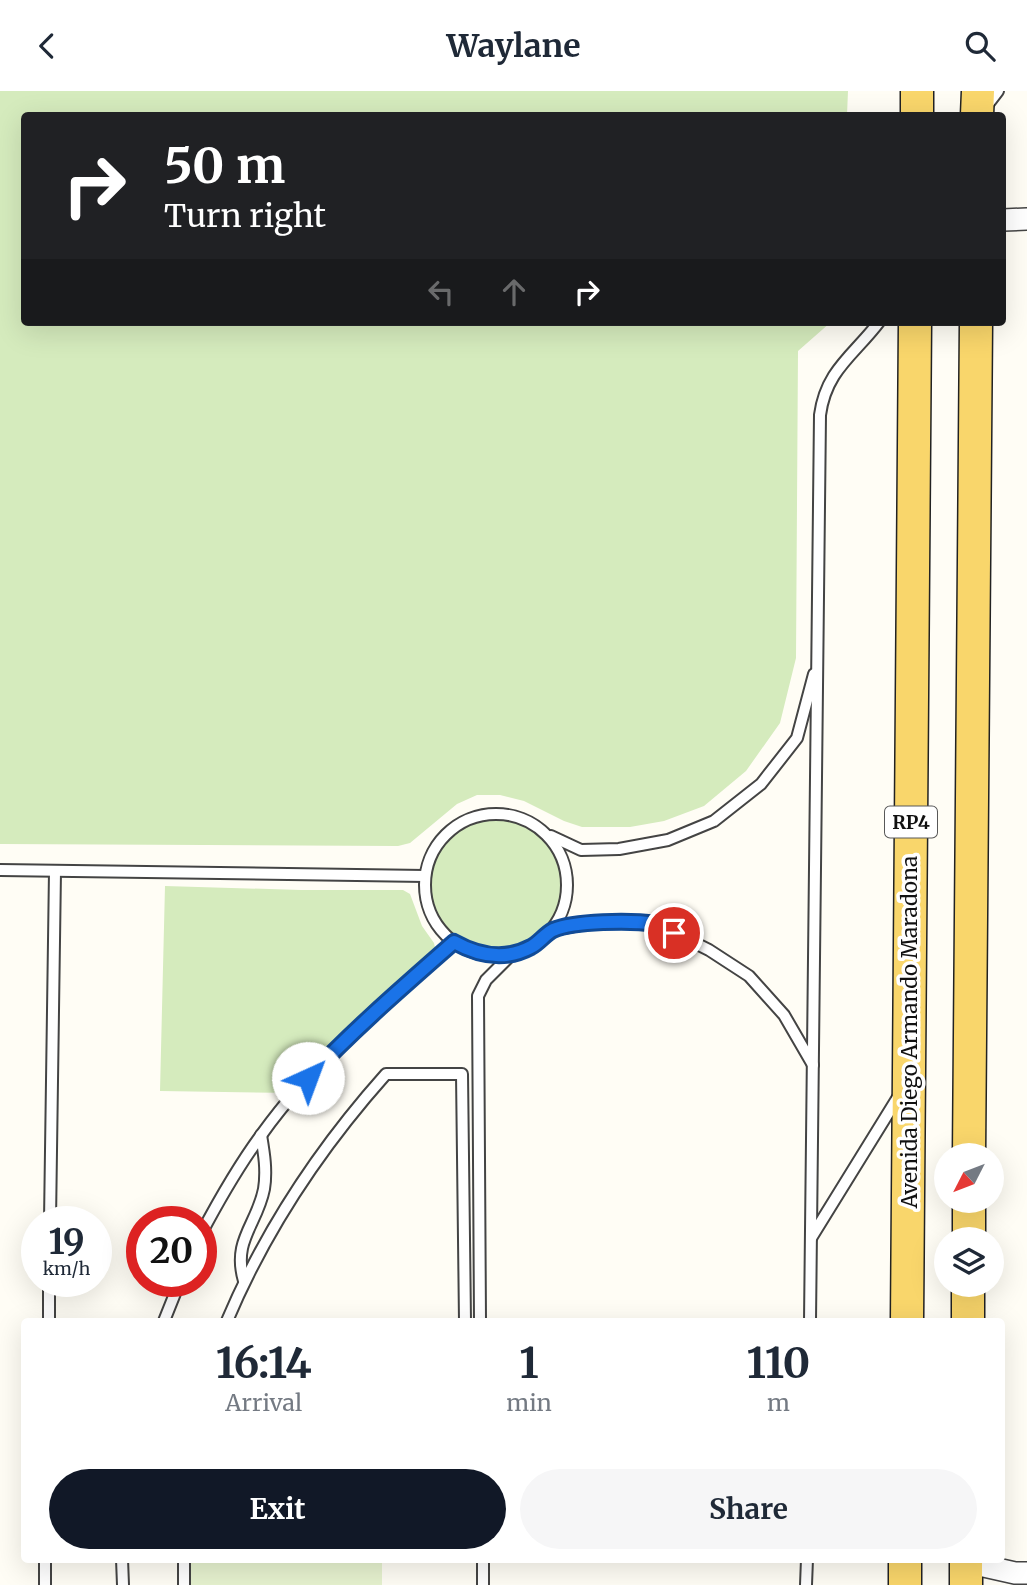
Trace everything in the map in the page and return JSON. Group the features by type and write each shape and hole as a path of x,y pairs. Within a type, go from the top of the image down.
{"main road":[{"path":"917,91 917,112"},
{"path":"978,91 978,112"},
{"name":"Avenida Diego Armando Maradona","path":"907,1318 915,326"},
{"path":"969,1143 976,326"},
{"path":"968,1297 968,1318"},
{"path":"905,1563 905,1585"}],"street":[{"path":"1006,219 1027,219"},
{"path":"966,1569 1027,1573"}],"lane":[{"path":"980,112 998,91"},
{"path":"810,1318 820,415 828,382 875,326"},
{"path":"546,833 581,850 619,849 668,840 714,821 761,784 797,738 818,658"},
{"path":"487,814 511,814 534,823 546,833 560,852 567,875 568,892 564,909 552,930 533,946 511,955 489,956 469,951 454,942 433,919 427,903 425,876 432,853 443,836 463,821 487,814"},
{"path":"0,870 425,876"},
{"path":"50,1206 55,871"},
{"path":"552,930 603,921 657,924 709,950 749,976 767,995 784,1015 813,1066"},
{"path":"216,1206 261,1135 294,1093 336,1048 454,942"},
{"path":"480,1318 478,996 486,980 511,955"},
{"path":"228,1318 268,1236 306,1176 352,1113 386,1074 462,1074 465,1318"},
{"path":"811,1238 909,1080"},
{"path":"244,1281 239,1264 242,1245 264,1191 266,1165 261,1135"},
{"path":"48,1318 49,1297"},
{"path":"165,1318 174,1297"},
{"path":"45,1563 45,1585"},
{"path":"122,1563 122,1585"},
{"path":"184,1563 184,1585"},
{"path":"483,1563 483,1585"},
{"path":"806,1585 807,1563"}],"green space":[{"path":"0,91 848,91 847,112 21,112 21,326 826,326 798,351 796,658 780,723 746,771 704,806 664,821 630,827 582,827 524,801 500,795 477,795 457,804 410,843 398,846 0,844"},
{"path":"496,814 523,819 546,835 562,858 567,885 562,912 546,935 523,951 496,956 469,951 446,935 430,912 425,885 430,858 446,835 469,819"},
{"path":"165,886 403,890 410,894 422,926 434,943 436,952 294,1093 160,1091"},
{"path":"184,1563 382,1563 382,1585 184,1585"}],"route":[{"path":"308,1078 336,1048 454,942 469,951 489,956 511,955 533,946 552,930 603,921 657,924 674,933"}]}
